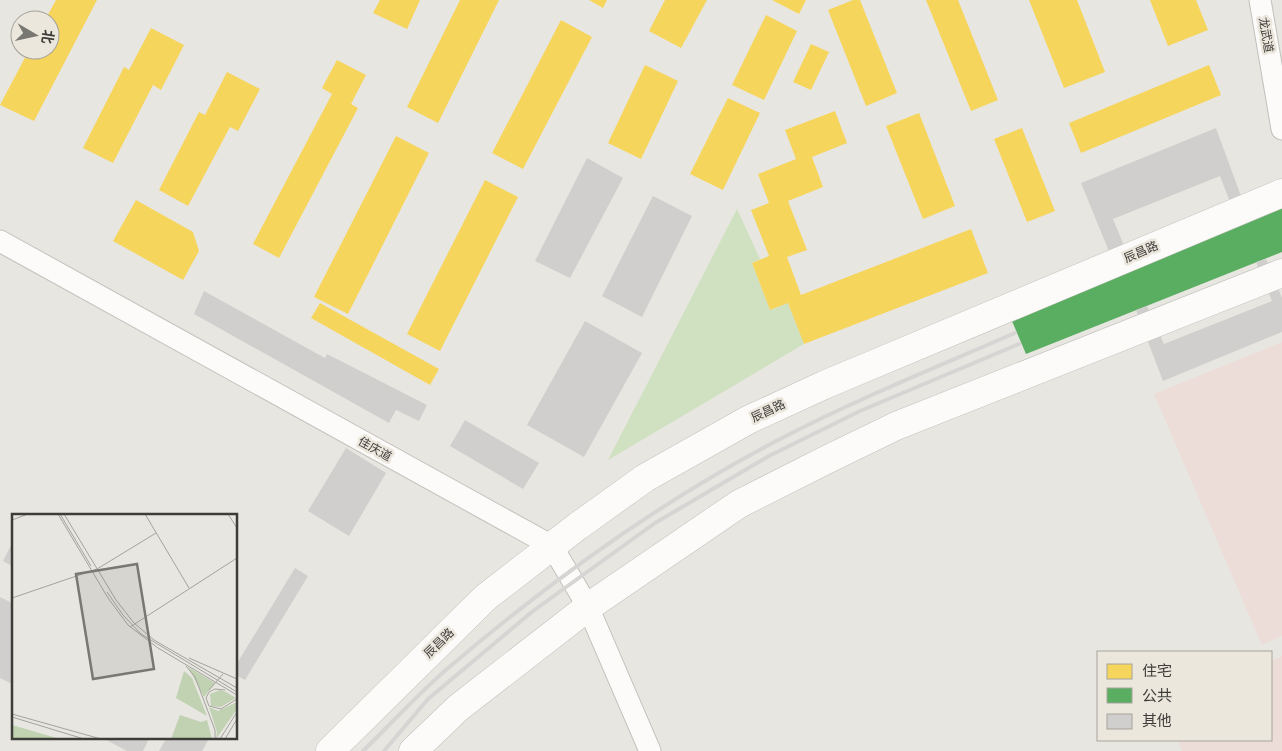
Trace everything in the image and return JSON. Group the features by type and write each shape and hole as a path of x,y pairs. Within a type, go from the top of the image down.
{"main road":[{"name":"辰昌路","path":"330,751 486,597 578,526 645,478 748,420 824,384 1282,193"},
{"path":"413,751 458,708 588,607 739,504 896,426 1282,272"}],"street":[{"name":"龙武道","path":"1260,0 1282,129"},
{"name":"佳庆道","path":"0,241 552,546"},
{"path":"552,546 588,607 650,751"}],"shaded area":[{"path":"1282,342 1282,636 1262,645 1154,394"},
{"path":"1282,656 1282,751 1182,751 1178,741 1272,741 1272,661"}],"green space":[{"path":"737,209 760,259 752,263 770,310 788,303 804,344 608,460"}],"building: 住宅":[{"path":"56,0 97,0 34,121 0,105 24,60 60,60 60,10 50,10"},
{"path":"380,0 420,0 407,29 373,13"},
{"path":"460,0 499,0 438,123 407,107"},
{"path":"589,0 607,0 603,8"},
{"path":"665,0 707,0 681,48 649,31"},
{"path":"772,0 806,0 799,14"},
{"path":"853,0 860,0 897,93 866,106 828,10"},
{"path":"926,0 958,0 998,100 971,111"},
{"path":"1029,0 1077,0 1105,72 1064,88"},
{"path":"1150,0 1196,0 1208,30 1168,46"},
{"path":"766,15 797,31 764,100 732,85"},
{"path":"561,20 592,37 523,169 492,153"},
{"path":"151,28 184,45 161,90 153,85 113,163 83,148 124,67 129,70"},
{"path":"811,44 829,52 811,90 793,82"},
{"path":"337,60 366,75 351,104 358,108 279,258 253,244 332,94 322,88"},
{"path":"645,65 678,81 641,159 608,143"},
{"path":"1209,65 1221,95 1081,153 1069,123"},
{"path":"227,72 260,89 238,131 230,127 188,206 159,190 199,112 205,115"},
{"path":"728,98 760,113 723,190 690,174"},
{"path":"835,111 847,143 812,157 823,187 788,201 807,250 787,257 801,295 971,229 988,273 804,344 788,303 770,310 752,263 769,256 751,210 769,203 758,174 796,159 785,130"},
{"path":"919,113 955,206 923,219 886,126"},
{"path":"1022,128 1055,211 1027,222 994,139"},
{"path":"396,136 429,153 348,314 314,297"},
{"path":"485,180 518,197 440,351 407,334"},
{"path":"136,200 193,232 199,251 183,280 113,241"},
{"path":"320,303 439,369 430,385 311,318"}],"building: 公共":[{"path":"1282,205 1282,252 1026,354 1009,314"}],"building: 其他":[{"path":"1216,128 1249,218 1238,223 1220,176 1113,219 1132,265 1117,271 1081,183"},
{"path":"587,158 623,178 570,278 535,261"},
{"path":"653,196 692,216 642,317 602,296"},
{"path":"1266,259 1282,298 1282,332 1163,381 1136,310 1147,306 1164,344 1272,301 1256,262"},
{"path":"204,291 325,358 327,354 427,405 419,421 396,410 389,423 194,314"},
{"path":"585,321 642,353 584,457 527,425"},
{"path":"465,420 539,463 523,489 450,446"},
{"path":"346,448 386,473 349,536 308,511"},
{"path":"10,547 12,548 12,566 3,561"},
{"path":"295,568 308,576 245,680 238,676 238,662"},
{"path":"0,597 12,603 12,684 0,678"},
{"path":"103,738 150,738 143,751 127,751"},
{"path":"166,738 209,738 202,751 159,751"}],"railway":[{"path":"363,751 436,679 486,636 526,604 650,515 737,462 810,424 1015,333"},
{"path":"384,751 428,699 533,611 655,523 769,456 860,411 1019,344"}]}
